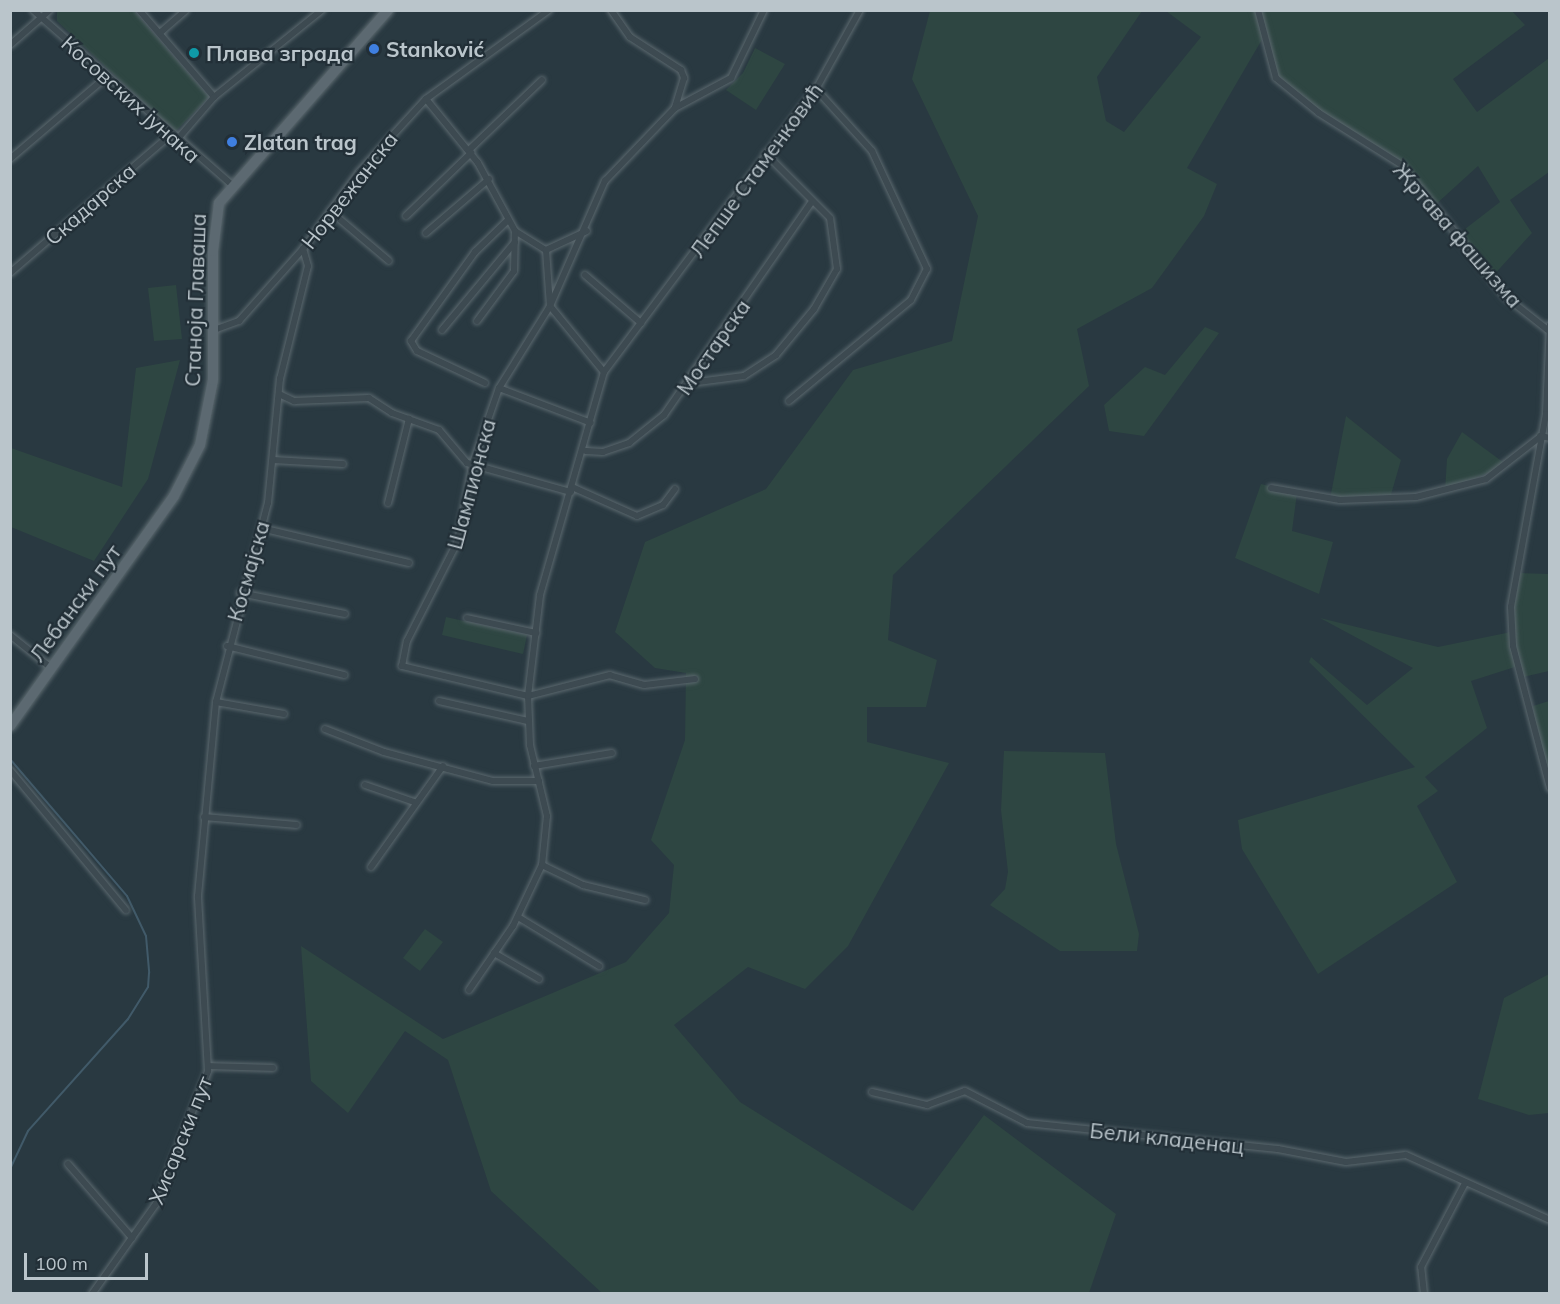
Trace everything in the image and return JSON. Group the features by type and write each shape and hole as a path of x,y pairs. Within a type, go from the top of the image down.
{"main road":[{"name":"Станоја Главаша","path":"150,532 200,445 210,400 214,330 214,218 232,185 388,10"},
{"name":"Лебански пут","path":"10,726 150,532"}],"street":[{"name":"Косовских јунака","path":"33,10 170,136 232,185"},
{"path":"10,45 50,10"},
{"path":"139,10 214,98"},
{"path":"160,32 186,10"},
{"path":"176,141 214,98 322,10"},
{"name":"Норвежанска","path":"214,330 239,321 303,249 330,211 426,99 549,10"},
{"path":"611,10 630,37 663,54 684,74 675,108"},
{"path":"675,108 738,70 764,10"},
{"name":"Лепше Стаменковић","path":"469,990 518,917 542,865 547,816 534,766 528,721 528,696 549,559 571,489 586,451 604,372 816,89 860,10"},
{"name":"Жртава фашизма","path":"1258,10 1276,78 1319,113 1402,165 1506,297 1549,327"},
{"path":"10,159 106,77"},
{"path":"406,216 542,80"},
{"path":"789,401 911,300 927,269 872,151 816,89"},
{"path":"426,99 489,179 514,231 514,271 477,321"},
{"name":"Шампионска","path":"528,696 402,666 407,641 458,541 472,466 499,388 550,306 587,231 604,181 675,108"},
{"name":"Скадарска","path":"10,273 170,136"},
{"path":"690,383 744,376 788,345 814,309 838,261 830,218 811,202 766,154"},
{"path":"426,233 489,179"},
{"name":"Мостарска","path":"586,451 603,452 644,434 690,383 811,202"},
{"path":"330,211 389,261"},
{"path":"485,382 417,351 411,341 475,252 508,220"},
{"path":"514,231 546,250"},
{"path":"546,250 587,231"},
{"path":"442,330 515,242"},
{"name":"Космајска","path":"198,896 216,702 240,593 261,528 273,460 279,394 308,266 303,249"},
{"path":"546,250 550,306 604,372"},
{"path":"585,275 641,323"},
{"path":"1549,327 1546,414 1540,436 1525,545 1513,588 1512,632 1550,788"},
{"path":"499,388 591,423"},
{"path":"279,394 294,401 369,398 409,419 439,430 472,466 571,489 636,516 663,505 675,489"},
{"path":"388,503 409,419"},
{"path":"1271,488 1340,500 1416,497 1486,479 1540,436 1550,438"},
{"path":"273,460 343,464"},
{"path":"261,528 409,564"},
{"path":"240,593 345,614"},
{"path":"467,618 536,633"},
{"path":"10,635 52,669"},
{"path":"227,646 344,675"},
{"path":"528,696 610,675 644,685 695,680"},
{"path":"439,701 528,721"},
{"path":"216,702 284,714"},
{"path":"325,729 501,782 539,781"},
{"path":"534,766 612,753"},
{"path":"371,867 414,802 443,766"},
{"path":"10,770 126,910"},
{"path":"365,785 414,802"},
{"path":"204,817 297,825"},
{"path":"542,865 584,885 645,900"},
{"name":"Хисарски пут","path":"92,1293 156,1204 209,1066 198,896"},
{"path":"518,917 599,966"},
{"path":"494,953 539,979"},
{"path":"209,1066 273,1068"},
{"name":"Бели кладенац","path":"872,1092 927,1105 965,1091 1027,1123 1278,1149 1346,1162 1406,1155 1464,1185 1550,1220"},
{"path":"68,1164 132,1238"},
{"path":"1425,1293 1421,1267 1464,1185"}],"green space":[{"path":"1511,10 1525,25 1453,79 1477,112 1549,58 1549,172 1510,200 1532,233 1491,278 1456,236 1500,202 1478,166 1434,206 1402,165 1319,113 1276,78 1264,36 1187,168 1217,184 1204,216 1152,288 1077,329 1089,386 893,575 888,640 937,660 926,707 867,707 867,742 949,763 848,946 805,989 748,967 674,1025 740,1102 913,1211 984,1115 1116,1214 1089,1293 602,1293 491,1191 448,1060 405,1031 348,1113 311,1081 301,946 443,1039 626,962 669,913 674,865 651,840 685,740 686,673 655,668 615,632 645,542 766,489 853,370 952,341 978,216 912,79 930,11 1142,11 1097,77 1106,121 1124,132 1201,37 1166,11"},
{"path":"57,11 134,11 209,97 175,132 57,21"},
{"path":"755,48 785,64 756,110 726,90 743,73"},
{"path":"176,285 182,339 154,341 148,288"},
{"path":"1205,327 1219,333 1144,436 1109,431 1104,405 1145,367 1165,375"},
{"path":"180,360 148,479 94,561 11,527 11,448 122,487 136,368"},
{"path":"1346,416 1401,460 1390,498 1330,499"},
{"path":"1462,432 1507,465 1445,491 1447,459"},
{"path":"1261,484 1297,493 1292,531 1333,542 1319,594 1235,558"},
{"path":"1516,573 1549,574 1549,671 1523,677 1518,666 1471,681 1487,728 1425,777 1438,791 1417,806 1457,882 1318,974 1242,849 1238,820 1415,767 1309,662 1311,657 1367,705 1413,668 1320,618 1438,647 1511,632"},
{"path":"446,617 527,635 523,654 442,635"},
{"path":"1549,701 1549,786 1540,761 1533,706"},
{"path":"1004,751 1105,753 1116,844 1139,934 1137,951 1060,951 990,905 1005,889 1008,872 1001,810"},
{"path":"425,929 443,942 420,971 403,958"},
{"path":"1549,974 1549,1113 1529,1115 1478,1099 1504,998"}],"waterway":[{"path":"10,759 127,896 146,936 149,973 148,987 128,1019 28,1131 10,1169"},
{"path":"10,1245 10,1271"}],"place":[{"name":"Stanković","path":"374,49"},
{"name":"Плава зграда","path":"194,53"},
{"name":"Zlatan trag","path":"232,142"}]}
